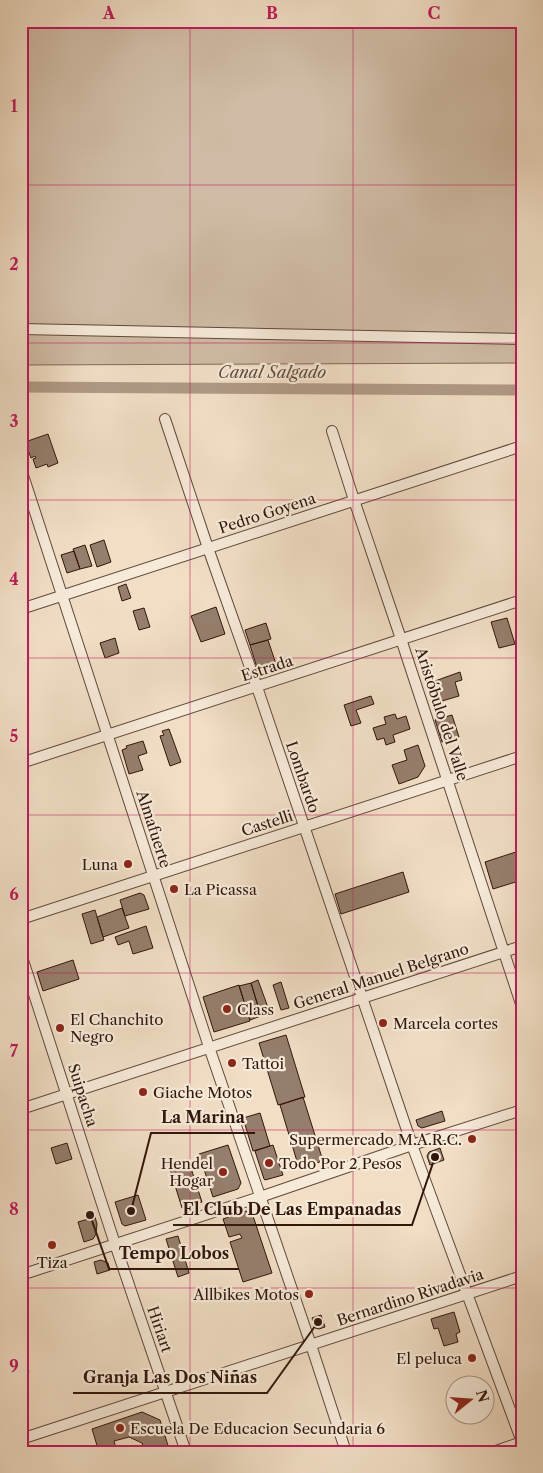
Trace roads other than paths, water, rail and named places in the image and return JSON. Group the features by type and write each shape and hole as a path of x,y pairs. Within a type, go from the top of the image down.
{"street":[{"path":"21,329 522,339"},
{"name":"Lombardo","path":"165,419 412,1145 522,1442"},
{"name":"Aristóbulo del Valle","path":"332,431 522,1007"},
{"name":"Pedro Goyena","path":"21,609 522,446"},
{"name":"Almafuerte","path":"21,469 209,1047 346,1452"},
{"name":"Estrada","path":"21,764 522,600"},
{"name":"Castelli","path":"21,919 522,756"},
{"name":"General Manuel Belgrano","path":"21,1109 522,946"},
{"name":"Suipacha","path":"21,954 115,1244"},
{"path":"21,1275 522,1110"},
{"name":"Hiriart","path":"115,1244 186,1452"},
{"name":"Bernardino Rivadavia","path":"21,1439 522,1276"},
{"path":"493,1452 522,1442"}],"waterway":[{"name":"Canal Salgado","path":"21,387 522,390"}],"place":[{"name":"Luna","path":"128,864"},
{"name":"La Picassa","path":"174,889"},
{"name":"Class","path":"227,1009"},
{"name":"Marcela cortes","path":"383,1023"},
{"name":"El Chanchito Negro","path":"60,1028"},
{"name":"Tattoi","path":"232,1063"},
{"name":"Giache Motos","path":"143,1092"},
{"name":"Supermercado M.A.R.C.","path":"472,1139"},
{"name":"El Club De Las Empanadas","path":"435,1157"},
{"name":"Todo Por 2 Pesos","path":"269,1163"},
{"name":"Hendel Hogar","path":"223,1172"},
{"name":"La Marina","path":"131,1211"},
{"name":"Tempo Lobos","path":"90,1215"},
{"name":"Tiza","path":"52,1245"},
{"name":"Allbikes Motos","path":"309,1294"},
{"name":"Granja Las Dos Niñas","path":"318,1322"},
{"name":"El peluca","path":"472,1358"},
{"name":"Escuela De Educacion Secundaria 6","path":"120,1428"}]}
